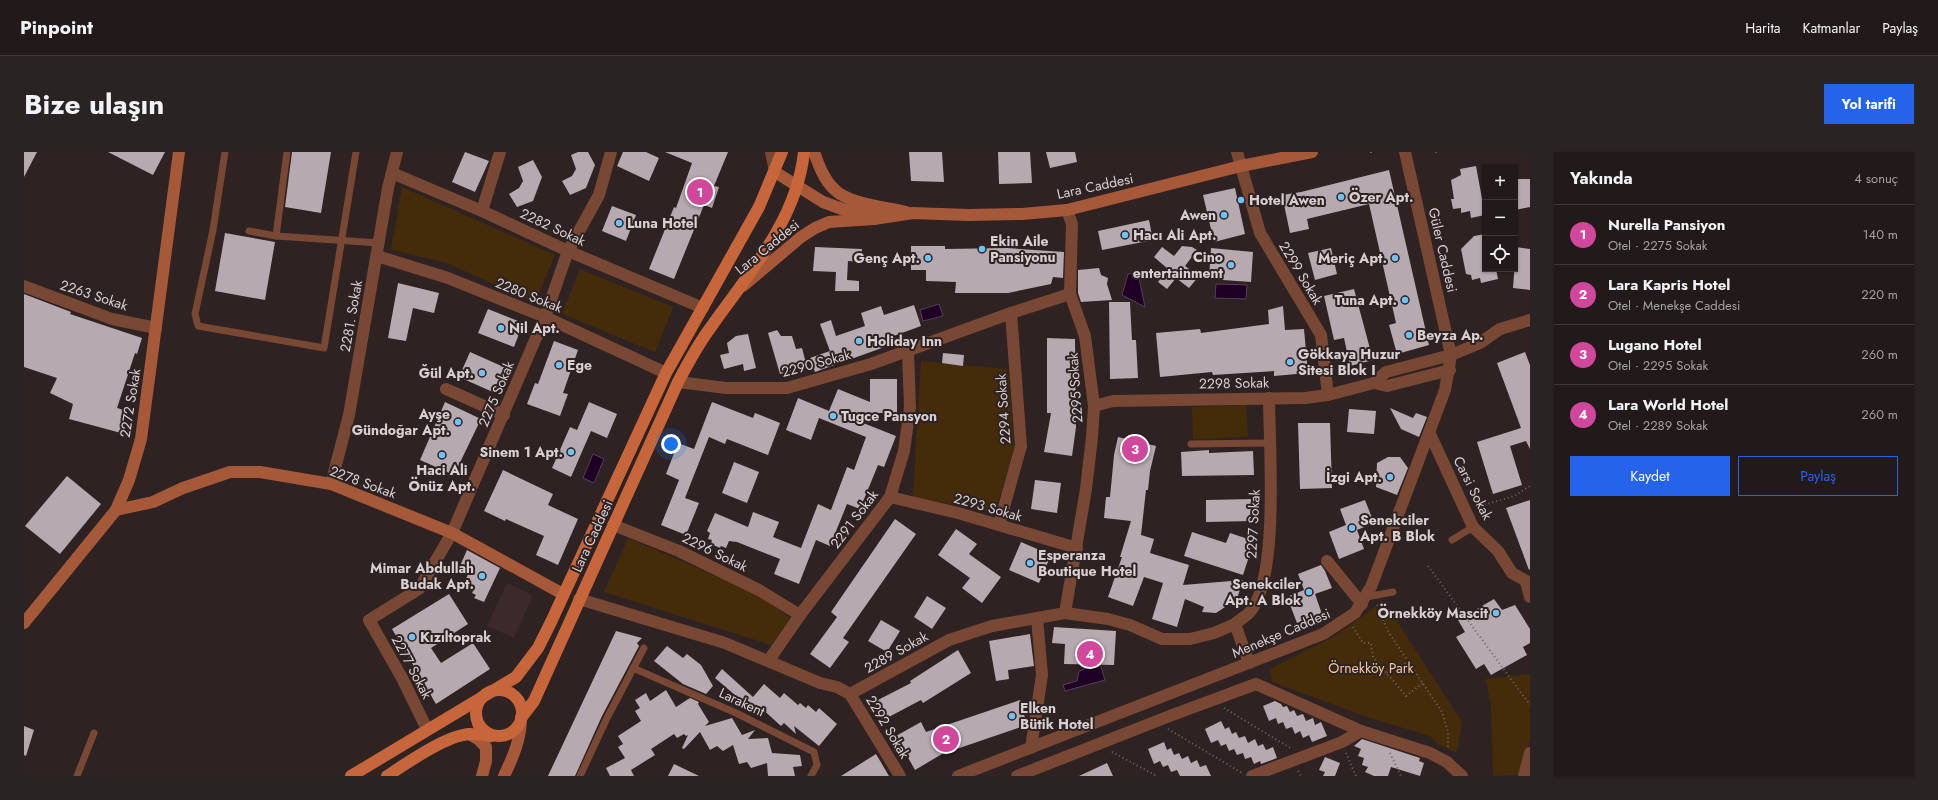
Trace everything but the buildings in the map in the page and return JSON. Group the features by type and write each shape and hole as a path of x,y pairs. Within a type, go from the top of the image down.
{"main road":[{"path":"495,736 482,729 478,723 477,707 486,695 516,677 526,665 548,629 666,373 759,207 775,172 782,152"},
{"path":"739,290 766,250 798,186 804,152"},
{"name":"Lara Caddesi","path":"521,718 534,701 678,382 703,338 739,290"},
{"path":"351,776 427,729 493,691 508,692 519,703 521,718 518,726 512,732 503,736 469,734 458,737 428,750 387,776"}],"street":[{"name":"2272 Sokak","path":"24,623 116,510 129,480 141,439 179,152"},
{"name":"2281. Sokak","path":"331,484 348,415 397,152"},
{"path":"482,211 500,152"},
{"name":"2275 Sokak","path":"369,620 420,589 452,533 545,317 568,251 599,195 611,152"},
{"path":"771,152 775,172 823,202 842,210 913,213"},
{"path":"814,152 821,172 835,190 849,199 913,213"},
{"name":"2299 Sokak","path":"1237,152 1260,233 1321,335 1328,395"},
{"name":"Lara Caddesi","path":"739,290 801,237 815,228 829,222 874,219 913,213 1014,214 1067,210 1241,166 1312,152"},
{"name":"Güler Caddesi","path":"1406,152 1451,355"},
{"name":"2282 Sokak","path":"392,173 482,211 568,251 703,308"},
{"name":"2295 Sokak","path":"1065,613 1077,548 1092,437 1094,406 1085,336 1070,294 1072,224 1067,210"},
{"name":"2280 Sokak","path":"377,256 448,278 545,317 666,373"},
{"name":"2263 Sokak","path":"24,286 112,319 156,328"},
{"name":"2290 Sokak","path":"678,382 726,388 786,388 871,364 1011,313 1070,294"},
{"name":"2294 Sokak","path":"999,525 1021,446 1011,313"},
{"name":"2298 Sokak","path":"1374,383 1386,372 1451,355 1480,343 1500,329 1530,320"},
{"name":"2291 Sokak","path":"769,660 800,615 890,497 904,451 910,407 908,350"},
{"name":"Menekşe Caddesi","path":"958,776 1323,634 1348,620 1367,599 1430,434 1445,390 1450,370 1451,355"},
{"name":"2298 Sokak","path":"1094,406 1113,401 1305,398 1328,395 1374,383 1387,386 1450,370"},
{"path":"446,389 504,415"},
{"name":"2297 Sokak","path":"1235,624 1250,612 1260,592 1270,546 1269,398"},
{"name":"Carsi Sokak","path":"1430,434 1473,527 1498,551 1512,573 1528,582"},
{"name":"2278 Sokak","path":"116,510 153,502 183,488 230,472 260,472 331,484 452,533 564,594"},
{"name":"2293 Sokak","path":"890,497 999,525 1077,548"},
{"name":"2296 Sokak","path":"613,525 679,551 759,590 800,615"},
{"path":"1327,561 1367,599"},
{"path":"1528,582 1530,597"},
{"path":"579,599 725,643 769,660 820,683 837,687 850,694"},
{"name":"2289 Sokak","path":"850,694 949,640 992,626 1065,613 1108,618 1162,638 1190,639 1214,633 1235,624"},
{"path":"1031,748 1042,675 1037,618"},
{"name":"2277 Sokak","path":"369,620 402,678 427,729"},
{"path":"1235,624 1249,663"},
{"path":"1017,776 1155,721 1256,684 1361,731 1430,753 1447,762 1462,776"},
{"name":"2292 Sokak","path":"850,694 900,776"},
{"path":"504,776 534,701"},
{"path":"521,718 521,733"},
{"path":"478,723 486,747 486,761 482,776"},
{"path":"1252,776 1342,742 1361,731"},
{"path":"469,734 478,739 486,747"},
{"path":"1524,776 1530,753"}],"lane":[{"path":"225,152 213,230 195,314 198,326 324,348 356,152"},
{"path":"276,236 287,152"},
{"path":"249,232 276,236 379,243"},
{"path":"1191,444 1269,443"},
{"path":"1452,540 1473,527"},
{"path":"1367,599 1393,592"},
{"path":"580,776 644,648"},
{"name":"Larakent","path":"633,668 736,713 814,752 817,765 811,776"},
{"path":"77,776 94,733"}],"path":[{"path":"1466,510 1514,496 1530,486"},
{"path":"1428,566 1530,705"},
{"path":"1367,599 1442,712 1448,732 1447,762"},
{"path":"1348,620 1363,643 1371,644 1373,657 1406,696 1422,683"},
{"path":"1387,673 1408,662"},
{"path":"1211,700 1305,756"},
{"path":"1155,721 1247,776"},
{"path":"1383,738 1401,776"},
{"path":"1342,742 1356,776"},
{"path":"1098,744 1157,776"}],"shaded area":[{"path":"1138,273 1145,307 1122,295 1128,274"},
{"path":"1216,284 1247,285 1246,299 1215,298"},
{"path":"939,304 943,316 923,321 920,310"},
{"path":"593,454 604,459 594,483 583,478"},
{"path":"507,583 533,595 514,638 487,626"},
{"path":"1100,664 1105,680 1065,691 1063,685 1077,681 1079,671"}],"green space":[{"path":"402,187 555,255 535,303 447,263 391,250"},
{"path":"580,269 673,307 655,352 562,314"},
{"path":"921,361 1008,369 1014,448 995,513 913,497"},
{"path":"1246,405 1248,437 1193,439 1192,407"},
{"path":"628,538 758,594 790,618 771,645 604,592"},
{"name":"Örnekköy Park","path":"1375,607 1391,612 1462,722 1457,753 1438,744 1430,736 1367,717 1272,682 1270,669 1335,636"},
{"path":"1530,674 1530,740 1521,775 1493,776 1491,707 1486,679"}],"place":[{"name":"Nurella Pansiyon","path":"700,192"},
{"name":"Özer Apt.","path":"1341,197"},
{"name":"Hotel Awen","path":"1241,200"},
{"name":"Awen","path":"1224,215"},
{"name":"Luna Hotel","path":"619,223"},
{"name":"Hacı Ali Apt.","path":"1125,235"},
{"name":"Ekin Aile Pansiyonu","path":"982,249"},
{"name":"Genç Apt.","path":"928,258"},
{"name":"Meriç Apt.","path":"1395,258"},
{"name":"Cino entertainment","path":"1231,265"},
{"name":"Tuna Apt.","path":"1405,300"},
{"name":"Nil Apt.","path":"501,328"},
{"name":"Beyza Ap.","path":"1409,335"},
{"name":"Holiday Inn","path":"859,341"},
{"name":"Gökkaya Huzur Sitesi Blok I","path":"1290,362"},
{"name":"Ege","path":"559,365"},
{"name":"Ğül Apt.","path":"482,373"},
{"name":"Tugce Pansyon","path":"833,416"},
{"name":"Ayşe Gündoğar Apt.","path":"458,422"},
{"name":"Lugano Hotel","path":"1135,449"},
{"name":"Sinem 1 Apt.","path":"571,452"},
{"name":"Haci Ali Önüz Apt.","path":"442,455"},
{"name":"İzgi Apt.","path":"1390,477"},
{"name":"Senekciler Apt. B Blok","path":"1352,528"},
{"name":"Esperanza Boutique Hotel","path":"1030,563"},
{"name":"Mimar Abdullah Budak Apt.","path":"482,576"},
{"name":"Senekciler Apt. A Blok","path":"1309,592"},
{"name":"Örnekköy Mascit","path":"1496,613"},
{"name":"Kızıltoprak","path":"412,637"},
{"name":"Lara World Hotel","path":"1090,654"},
{"name":"Elken Bütik Hotel","path":"1012,716"},
{"name":"Lara Kapris Hotel","path":"946,739"}]}
